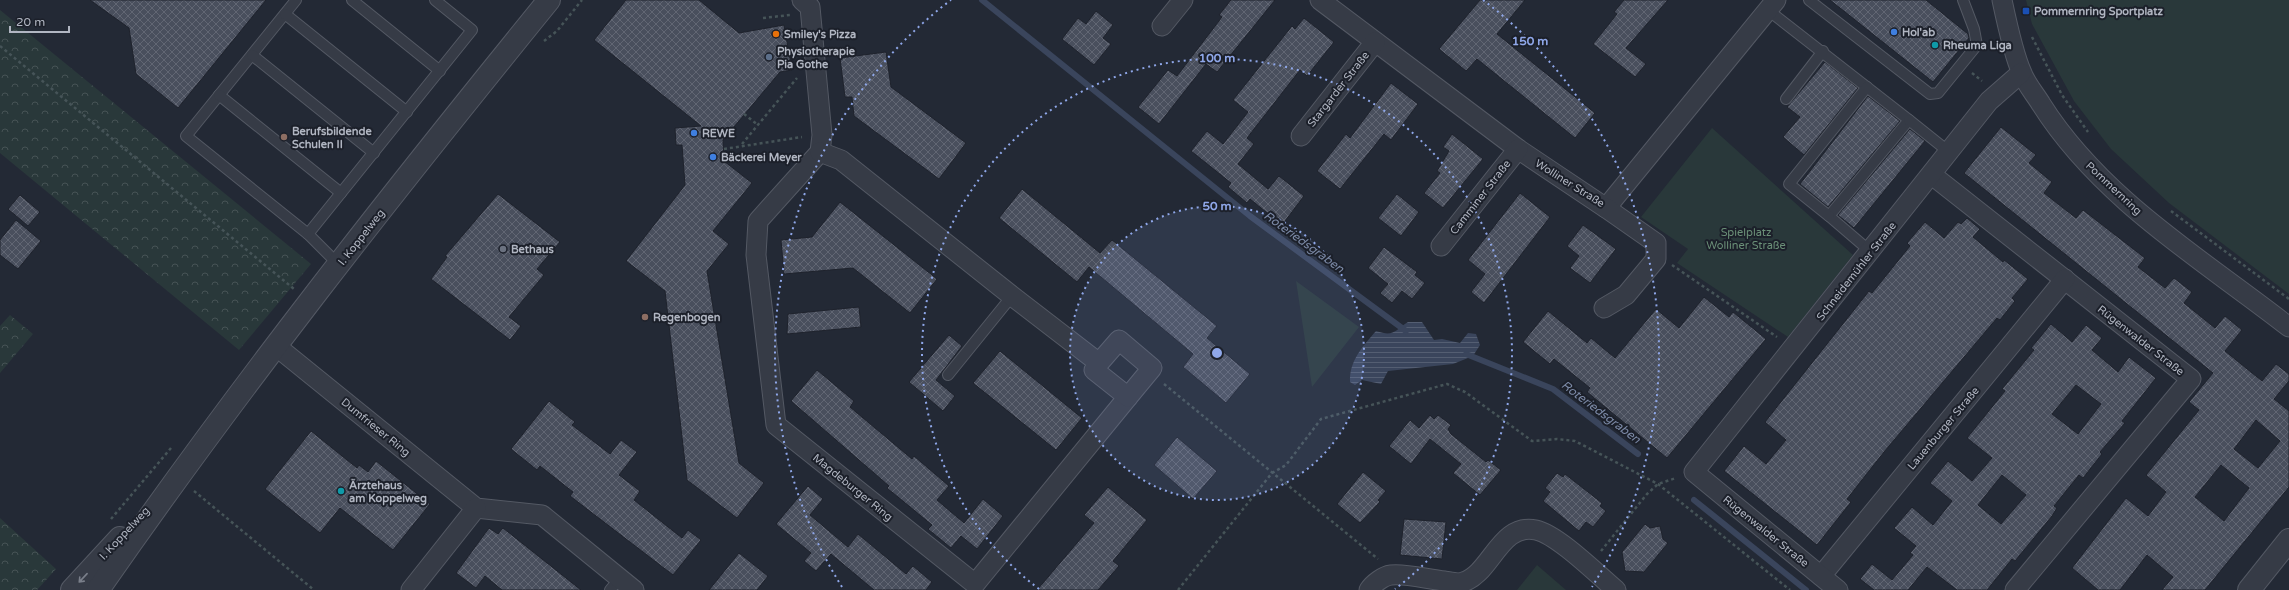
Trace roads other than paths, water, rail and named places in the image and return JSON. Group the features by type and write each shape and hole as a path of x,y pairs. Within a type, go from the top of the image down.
{"street":[{"name":"I. Koppelweg","path":"98,590 176,477 276,346 549,0"},
{"path":"802,0 810,7 821,143 1012,296 1099,363 1094,370 1128,397"},
{"path":"1162,26 1183,0"},
{"name":"Wolliner Straße","path":"1320,0 1518,149 1606,208 1772,5"},
{"name":"Pommernring","path":"2002,0 2021,73 2052,121 2083,160 2113,189 2166,235 2289,326"},
{"name":"Stargarder Straße","path":"1301,136 1376,42"},
{"name":"Schneidemühler Straße","path":"1694,472 1871,252 1989,101 2021,73"},
{"name":"Magdeburger Ring","path":"821,143 758,221 756,255 776,425 975,584 1152,368 1119,340 1099,363"},
{"name":"Camminer Straße","path":"1441,246 1518,149"},
{"name":"Rügenwalder Straße","path":"1932,175 2191,379 2015,590"},
{"path":"1604,308 1626,294 1656,259 1656,243 1606,208"},
{"name":"Lauenburger Straße","path":"1821,576 2065,280"},
{"name":"Dumfrieser Ring","path":"276,346 476,508"},
{"name":"Rügenwalder Straße","path":"1694,472 1838,590"},
{"name":"I. Koppelweg","path":"72,590 176,477"},
{"path":"411,590 476,508 542,515 621,586"},
{"path":"1369,590 1374,584 1390,575 1461,583 1473,579 1506,539 1522,531 1535,530 1547,535 1616,590"},
{"path":"2249,590 2288,545"}],"lane":[{"path":"296,0 186,136 308,234 339,265"},
{"path":"352,0 440,71"},
{"path":"308,234 472,30 436,0"},
{"path":"1809,0 1930,94 1938,93 1976,46 1974,29 1963,0"},
{"path":"1772,5 1823,51 1949,152"},
{"path":"285,14 406,112"},
{"path":"1786,99 1823,51"},
{"path":"252,54 374,153"},
{"path":"1867,87 1789,184 1871,252"},
{"path":"219,95 341,193"},
{"path":"1829,216 1910,120"},
{"path":"948,375 1012,296"}],"water":[{"path":"1408,322 1422,322 1434,340 1442,339 1460,343 1468,333 1476,334 1480,345 1473,356 1453,364 1388,371 1381,384 1362,380 1355,385 1350,382 1350,374 1354,361 1362,348 1376,331 1382,333 1394,332"}],"waterway":[{"name":"Roteriedsgraben","path":"982,0 1250,216 1406,331"},
{"name":"Roteriedsgraben","path":"1466,354 1553,389 1638,454"},
{"name":"Roteriedsgraben","path":"1694,500 1806,590"}],"place":[{"name":"Pommernring Sportplatz","path":"2026,11"},
{"name":"Hol'ab","path":"1894,32"},
{"name":"Smiley's Pizza","path":"776,34"},
{"name":"Rheuma Liga","path":"1935,45"},
{"name":"Physiotherapie Pia Gothe","path":"769,57"},
{"name":"REWE","path":"694,133"},
{"name":"Berufsbildende Schulen II","path":"284,137"},
{"name":"Bäckerei Meyer","path":"713,157"},
{"name":"Bethaus","path":"503,249"},
{"name":"Regenbogen","path":"645,317"},
{"name":"Ärztehaus am Koppelweg","path":"341,491"}],"park label":[{"name":"Spielplatz Wolliner Straße","path":"1746,238"}]}
